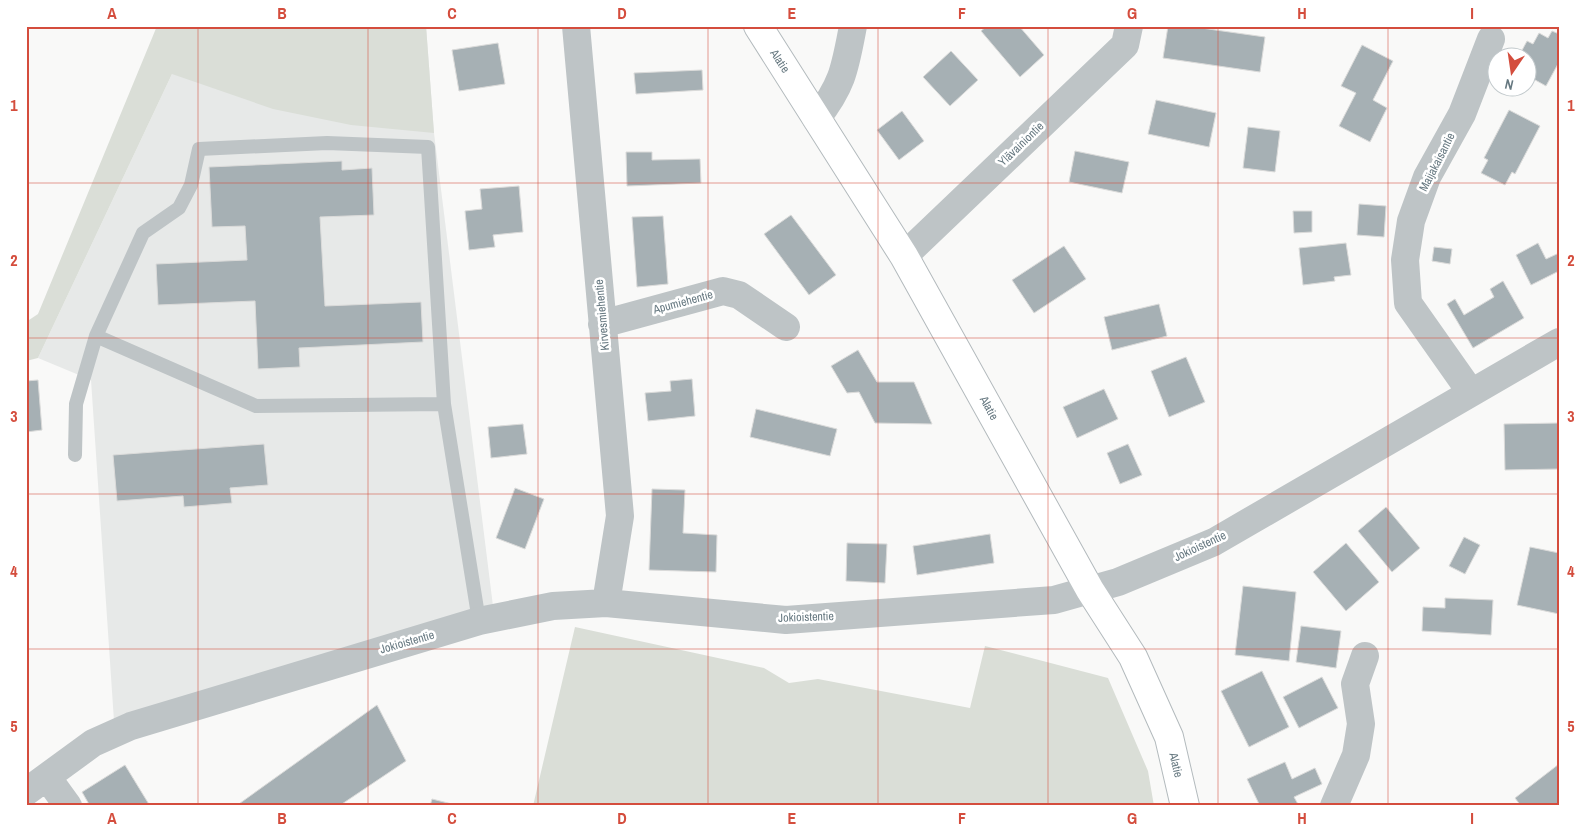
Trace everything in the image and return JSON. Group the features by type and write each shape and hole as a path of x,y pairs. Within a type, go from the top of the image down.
{"street":[{"name":"Kirvesmiehentie","path":"576,26 620,516 606,603"},
{"name":"Alatie","path":"758,26 904,256 1090,590 1133,657 1170,736 1185,806"},
{"path":"816,119 830,101 843,76 852,26"},
{"name":"Ylävainiontie","path":"904,256 1125,44 1128,26"},
{"name":"Maijakaisantie","path":"1470,391 1408,303 1405,260 1411,221 1427,177 1462,114 1492,39"},
{"name":"Apumiehentie","path":"602,324 723,292 738,295 786,327"},
{"name":"Jokioistentie","path":"37,785 93,743 131,726 479,621 553,606 606,603 786,620 1054,600 1118,582 1214,542 1470,391 1559,342"},
{"path":"1334,806 1356,755 1361,724 1355,684 1365,656"},
{"path":"37,785 68,806"}],"lane":[{"path":"75,455 76,404 96,336 143,233 178,208 192,185 199,148 326,143 428,146 444,404 479,621"},
{"path":"96,336 256,406 444,404"}],"shaded area":[{"path":"157,26 426,26 434,133 351,125 273,109 172,74 38,358 26,361 26,322 38,314"},
{"path":"426,26 434,133 493,606 114,721 91,380 38,358 172,74"},
{"path":"575,627 764,668 789,683 818,679 970,708 985,646 1108,678 1148,771 1154,806 533,806"}],"building":[{"path":"987,26 1019,26 1044,55 1020,77 981,31"},
{"path":"1168,26 1187,26 1265,37 1260,72 1163,58"},
{"path":"1552,31 1559,34 1559,62 1546,86 1538,82 1538,48 1523,48 1527,41 1533,44 1539,33 1548,38"},
{"path":"498,43 505,84 459,91 452,50"},
{"path":"1362,45 1393,61 1373,100 1387,108 1370,142 1339,126 1356,93 1341,86"},
{"path":"951,51 978,80 950,106 923,77"},
{"path":"702,70 703,90 636,94 634,73"},
{"path":"1156,100 1216,113 1209,147 1148,134"},
{"path":"1509,110 1540,126 1515,174 1512,172 1505,185 1481,173 1488,160 1484,158"},
{"path":"902,111 924,141 899,160 877,130"},
{"path":"1248,127 1280,131 1275,172 1243,168"},
{"path":"1075,151 1129,162 1122,193 1069,182"},
{"path":"626,152 652,152 652,160 700,159 701,183 627,186"},
{"path":"342,161 342,170 372,168 374,215 320,217 325,306 421,302 423,342 299,348 300,367 258,369 255,301 158,305 156,264 247,260 245,226 212,227 209,167"},
{"path":"519,186 523,232 493,235 495,247 469,250 465,211 482,209 480,189"},
{"path":"1359,204 1386,206 1384,237 1357,235"},
{"path":"1293,211 1312,211 1312,232 1294,233"},
{"path":"791,215 836,275 809,295 764,234"},
{"path":"663,216 668,284 637,287 632,217"},
{"path":"1346,243 1351,275 1334,277 1335,281 1303,285 1299,248"},
{"path":"1538,243 1546,259 1559,253 1559,276 1557,272 1531,285 1516,255"},
{"path":"1064,246 1086,279 1034,313 1012,280"},
{"path":"1434,247 1452,249 1450,264 1432,261"},
{"path":"1503,281 1524,318 1473,348 1447,304 1455,299 1464,315 1494,297 1490,289"},
{"path":"1159,304 1167,336 1112,350 1104,317"},
{"path":"858,350 877,382 914,382 932,424 875,423 859,392 847,393 831,366"},
{"path":"1186,357 1205,402 1169,417 1151,371"},
{"path":"692,379 695,416 648,421 645,393 671,391 670,381"},
{"path":"38,380 42,430 26,432 26,381"},
{"path":"1104,389 1118,419 1077,438 1063,407"},
{"path":"756,409 837,429 830,456 750,437"},
{"path":"1559,423 1559,469 1505,470 1504,424"},
{"path":"523,424 527,454 491,458 488,427"},
{"path":"264,444 268,485 230,488 232,503 184,507 183,496 117,501 113,455"},
{"path":"1128,444 1142,475 1120,484 1107,453"},
{"path":"515,488 544,499 525,549 496,538"},
{"path":"652,489 685,490 683,533 717,535 716,572 649,570"},
{"path":"1386,507 1420,548 1392,572 1358,531"},
{"path":"990,534 994,563 917,575 913,546"},
{"path":"1464,537 1480,545 1465,574 1449,566"},
{"path":"847,543 887,544 885,583 846,581"},
{"path":"1346,543 1379,582 1346,611 1313,572"},
{"path":"1530,547 1559,553 1559,614 1517,605"},
{"path":"1243,586 1296,592 1289,661 1235,655"},
{"path":"1445,598 1493,600 1491,635 1422,631 1423,607 1445,608"},
{"path":"1301,626 1341,631 1336,668 1296,662"},
{"path":"1262,671 1289,727 1249,747 1221,691"},
{"path":"1322,677 1338,708 1299,728 1283,697"},
{"path":"377,705 406,761 339,806 236,806"},
{"path":"1285,762 1292,779 1315,768 1322,784 1294,797 1299,806 1260,806 1247,779"},
{"path":"1559,764 1559,806 1521,806 1515,798"},
{"path":"125,765 150,806 90,806 82,792"},
{"path":"432,799 460,806 430,806"}]}
